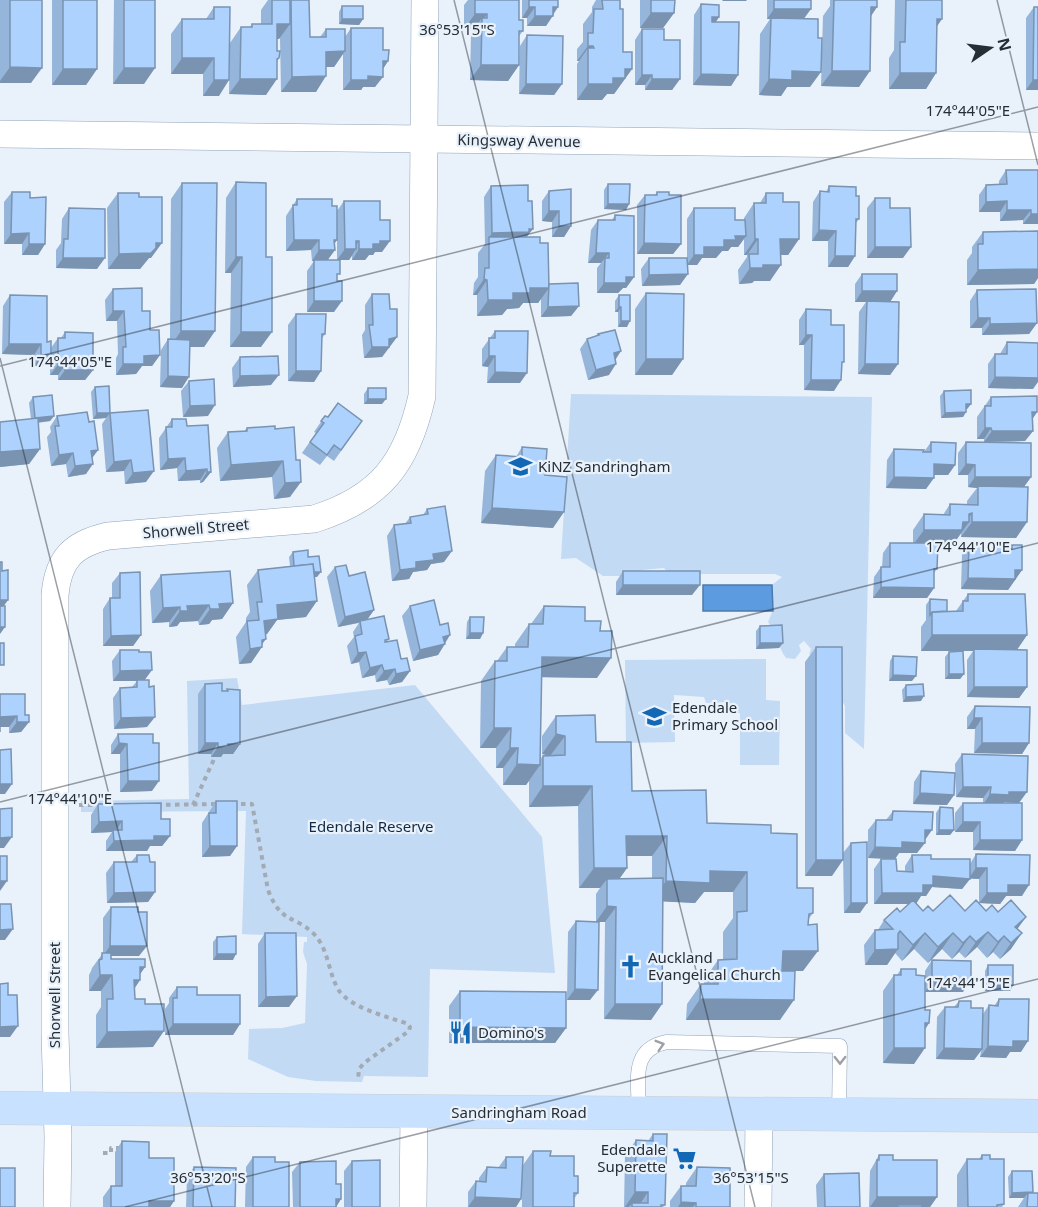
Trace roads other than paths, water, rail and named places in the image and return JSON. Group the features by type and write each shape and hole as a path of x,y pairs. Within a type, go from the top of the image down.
{"main road":[{"name":"Sandringham Road","path":"0,1108 1038,1116"}],"street":[{"name":"Shorwell Street","path":"57,1207 58,1137 54,1033 55,595 57,577 64,561 74,550 90,540 108,536 314,519 330,514 362,498 392,471 410,440 422,396 426,0"},
{"name":"Kingsway Avenue","path":"0,134 1038,147"},
{"path":"413,1207 414,1112"},
{"path":"758,1207 759,1115"}],"lane":[{"path":"639,1113 640,1061 645,1052 656,1044 668,1042 840,1046 839,1115"}],"water":[{"path":"703,585 772,585 773,611 703,611"}],"place":[{"name":"KiNZ Sandringham","path":"520,467"},
{"name":"Edendale Primary School","path":"654,717"},
{"name":"Auckland Evangelical Church","path":"630,967"},
{"name":"Domino's","path":"460,1033"},
{"name":"Edendale Superette","path":"684,1159"}],"park label":[{"name":"Edendale Reserve","path":"371,827"}]}
